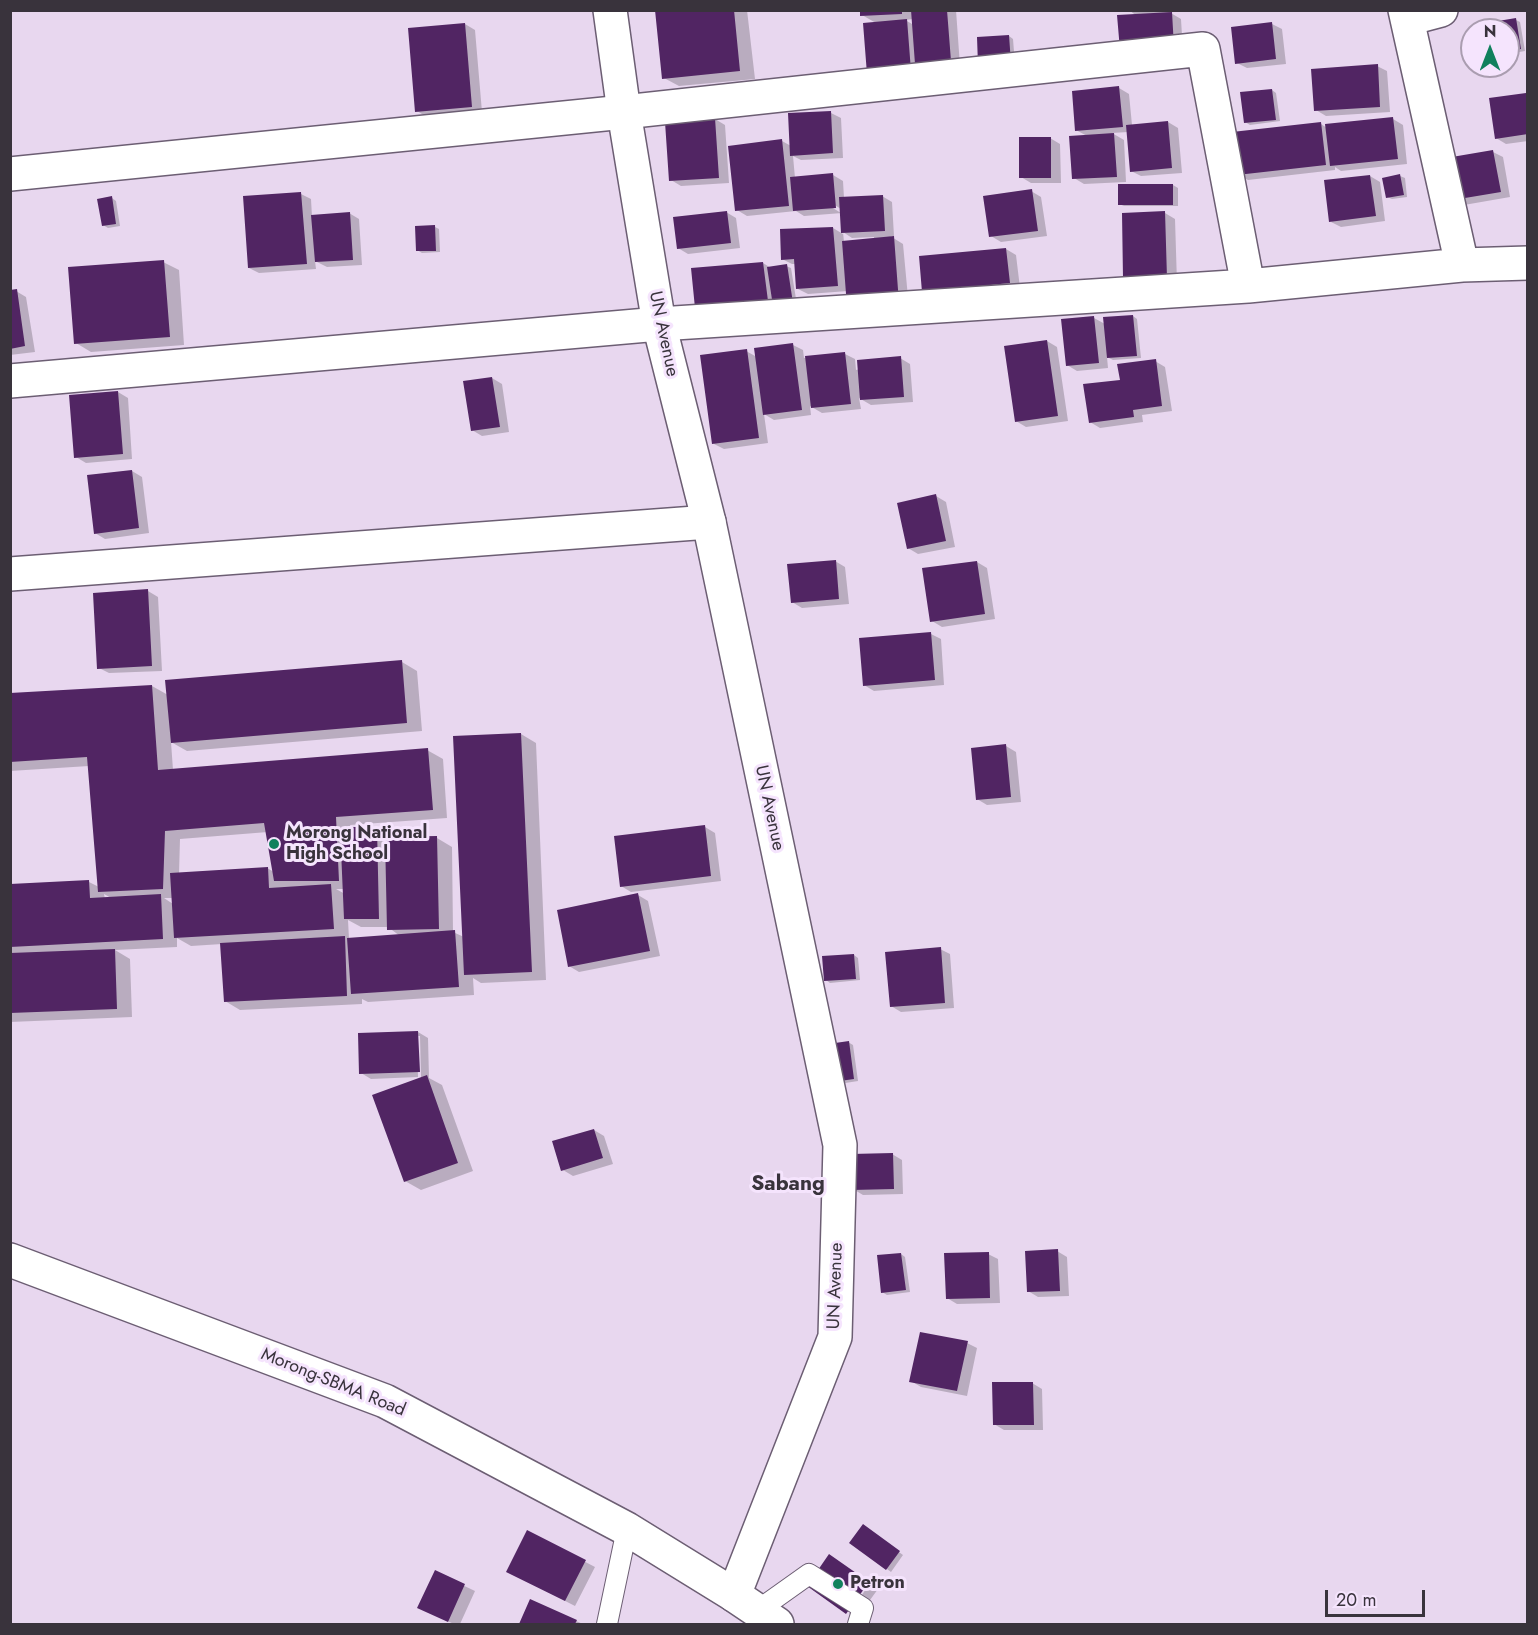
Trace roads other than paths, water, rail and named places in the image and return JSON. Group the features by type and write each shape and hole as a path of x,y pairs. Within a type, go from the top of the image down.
{"street":[{"name":"UN Avenue","path":"610,10 624,112 659,324 709,522 840,1145 835,1337 756,1610"},
{"path":"1441,10 1406,15 1462,265"},
{"path":"10,174 624,112 1203,49 1248,286"},
{"path":"10,381 659,324 1248,286 1462,265 1527,263"},
{"path":"10,574 709,522"},
{"name":"Morong-SBMA Road","path":"10,1260 385,1401 627,1529 756,1610"}],"lane":[{"path":"607,1624 627,1529"},
{"path":"756,1610 809,1574 862,1608 858,1624"}],"place":[{"name":"Morong National High School","path":"274,844"},
{"name":"Petron","path":"838,1584"}],"district":[{"name":"Sabang","path":"788,1185"}]}
